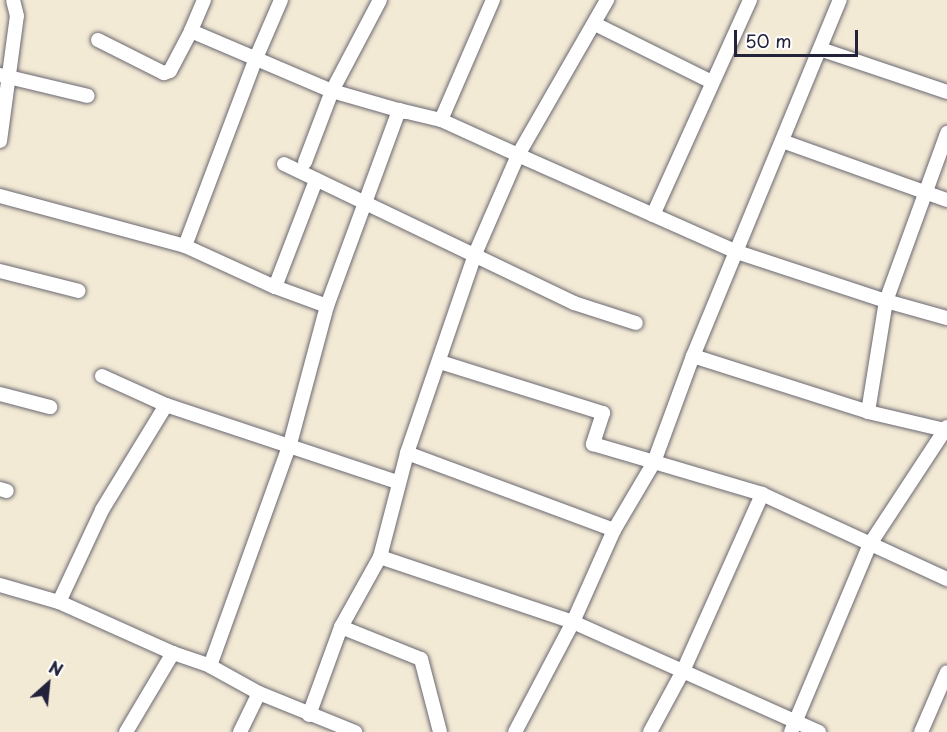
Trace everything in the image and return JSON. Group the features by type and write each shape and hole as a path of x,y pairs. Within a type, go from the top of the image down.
{"street":[{"path":"0,141 5,76 17,16 13,0"},
{"path":"98,40 164,73 170,71 191,32 204,0"},
{"path":"185,246 256,58 281,0"},
{"path":"305,162 332,91 380,0"},
{"path":"441,120 494,0"},
{"path":"309,715 341,627 380,557 407,453 440,362 475,254 518,155 607,0"},
{"path":"515,732 573,622 614,530 654,462 693,356 840,0"},
{"path":"653,215 748,1"},
{"path":"595,24 712,82"},
{"path":"191,32 332,91 441,120 737,252 886,302 947,318"},
{"path":"820,49 947,92"},
{"path":"5,76 88,96"},
{"path":"210,666 290,444 327,306 399,110 405,112"},
{"path":"868,412 886,302 927,194 947,133"},
{"path":"782,141 947,200"},
{"path":"284,164 574,303 636,323"},
{"path":"275,287 316,180"},
{"path":"0,196 185,246 275,287 327,306"},
{"path":"0,271 79,291"},
{"path":"693,356 868,412 946,428 870,544 793,727"},
{"path":"440,362 603,413 593,444 762,494 947,579"},
{"path":"102,376 166,405 290,444 398,482"},
{"path":"0,394 50,407"},
{"path":"59,602 102,510 166,405"},
{"path":"407,453 614,530"},
{"path":"650,732 683,671 762,494"},
{"path":"380,557 573,622 683,671 793,727 819,732"},
{"path":"2,586 59,602 173,653 210,666 259,693 349,731"},
{"path":"341,627 421,659 440,732"},
{"path":"126,732 173,653"},
{"path":"921,732 947,672"},
{"path":"240,732 259,693"}]}
